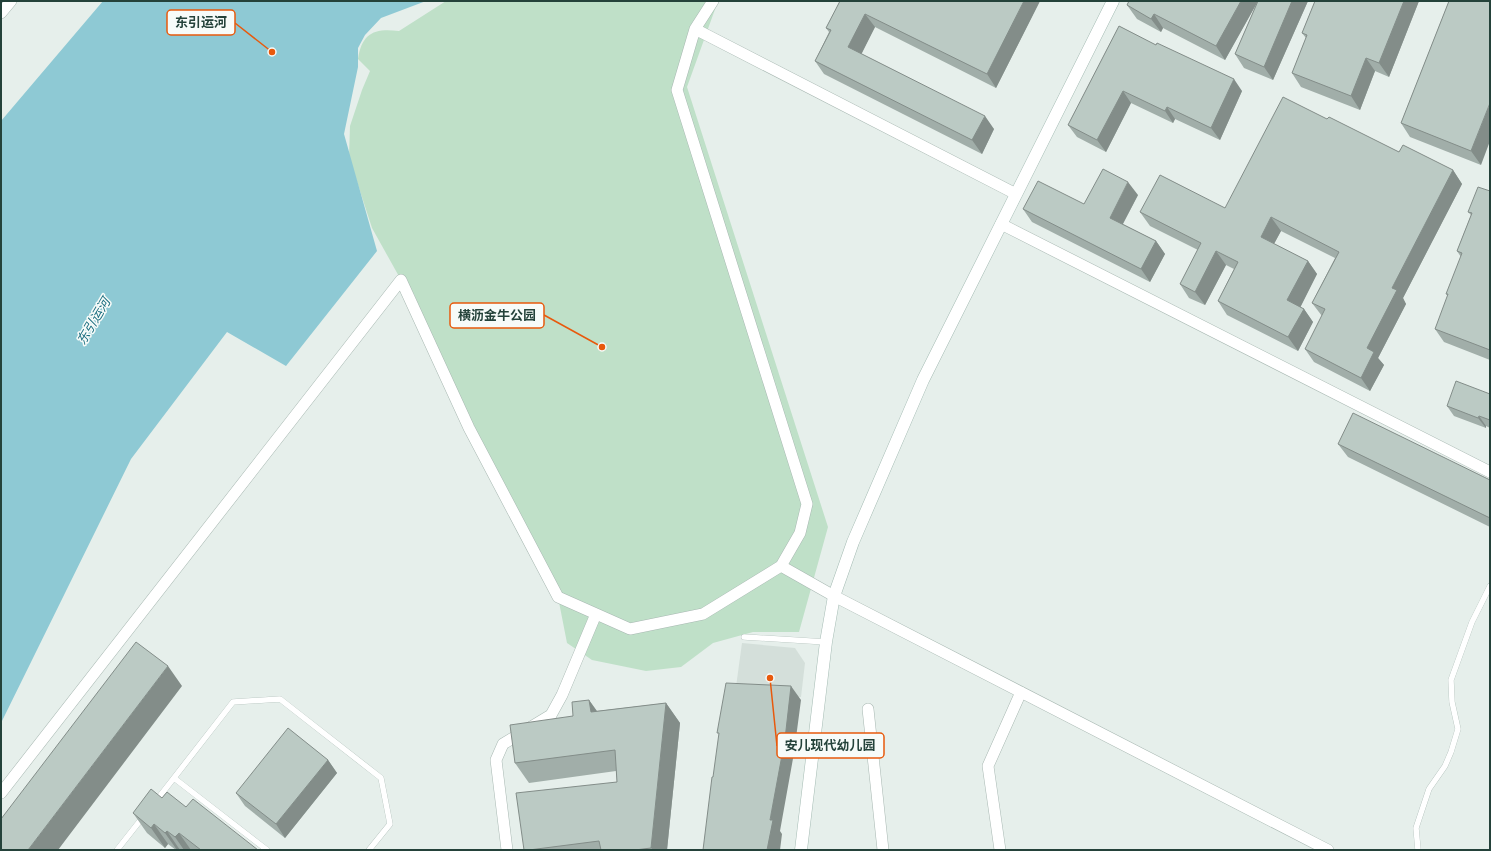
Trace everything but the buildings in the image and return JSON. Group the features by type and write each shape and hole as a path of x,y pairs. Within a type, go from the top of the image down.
{"street":[{"path":"1,13 11,1"},
{"path":"1,793 401,280 469,428 558,597 630,629 703,614 781,566 800,533 807,504 677,90 695,29 713,1"},
{"path":"801,850 826,642 834,596 853,542 923,380 1113,1"},
{"path":"695,29 1016,194"},
{"path":"1001,224 1490,472"},
{"path":"781,566 834,596 1328,850"},
{"path":"508,850 496,760 503,744 552,715 596,614"},
{"path":"1000,850 988,766 1021,692"},
{"path":"868,709 883,850"}],"lane":[{"path":"1418,850 1416,828 1429,789 1445,766 1458,729 1452,702 1451,680 1472,622 1490,586"},
{"path":"744,637 826,642"},
{"path":"150,808 233,702 280,699 381,778 390,824 369,850"},
{"path":"174,778 267,850"},
{"path":"117,850 145,814"}],"shaded area":[{"path":"742,643 795,648 805,663 801,697 735,694"}],"green space":[{"path":"446,1 718,1 687,87 828,527 799,632 753,632 713,643 681,667 646,671 592,660 567,643 558,597 456,399 414,294 401,280 372,228 349,157 350,126 370,71 358,59 360,50 366,38 371,34 383,30 399,31"}],"water":[{"path":"103,1 426,1 381,18 365,35 358,48 358,67 344,134 377,251 286,366 227,332 131,459 1,723 1,121"}],"place":[{"name":"东引运河","path":"272,52"},
{"name":"横沥金牛公园","path":"602,347"},
{"name":"安儿现代幼儿园","path":"770,678"}]}
